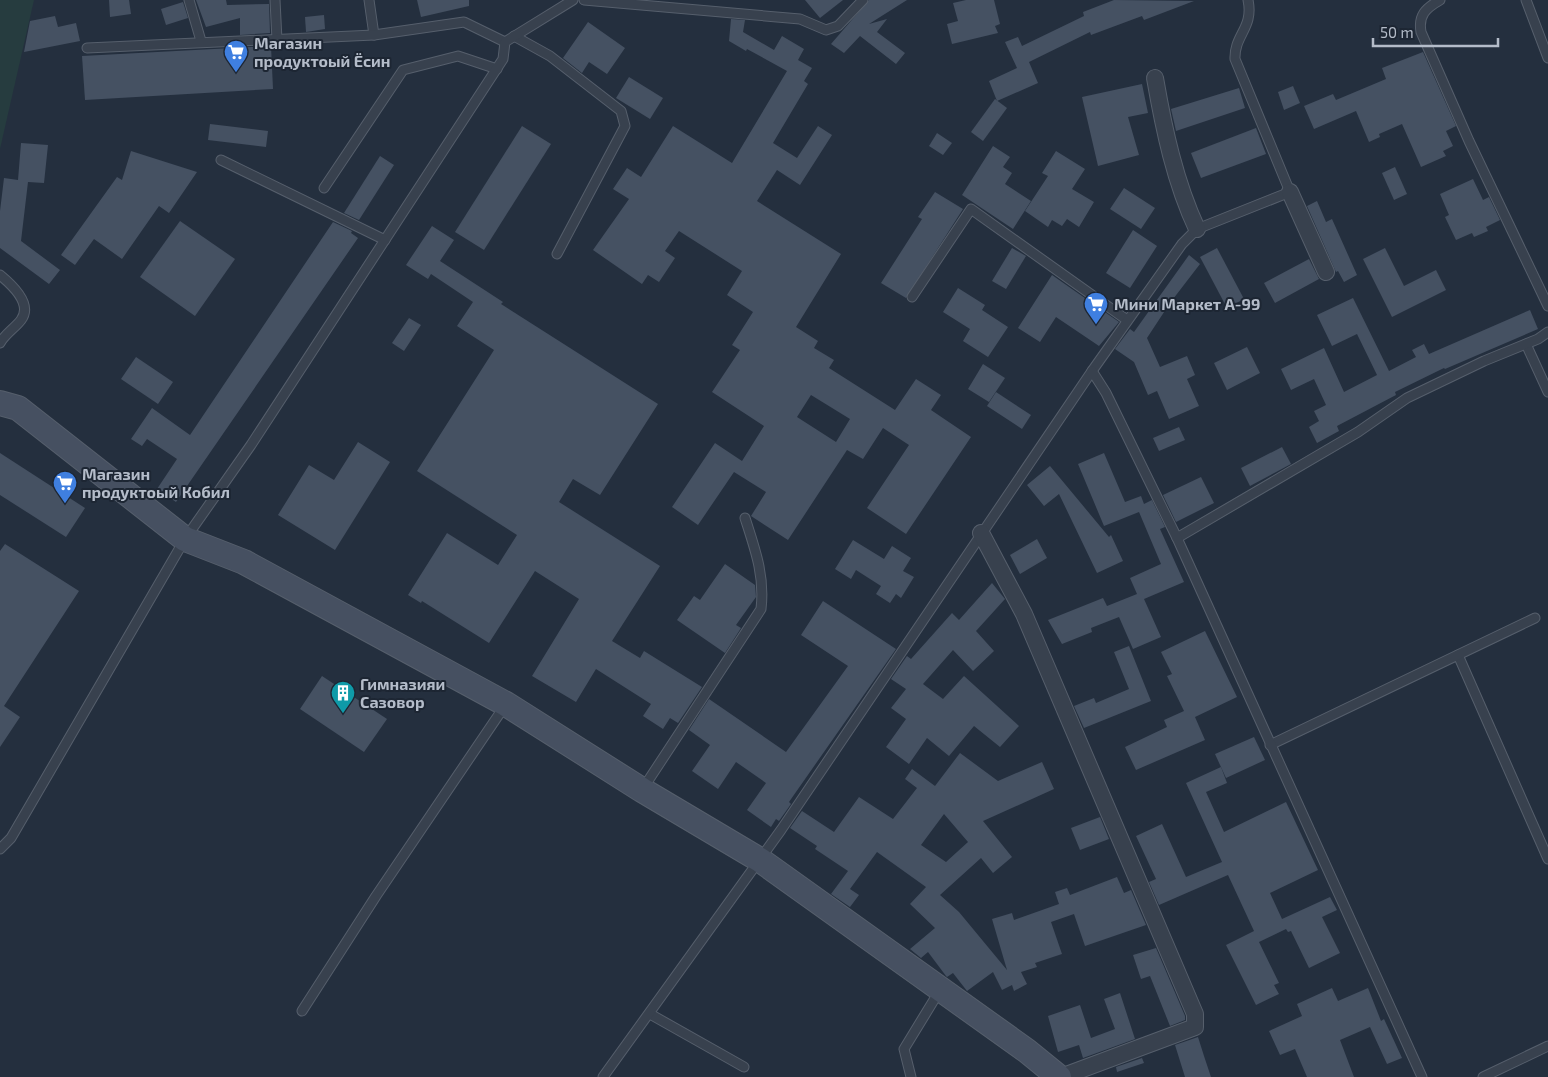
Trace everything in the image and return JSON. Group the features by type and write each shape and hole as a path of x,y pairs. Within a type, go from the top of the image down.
{"street":[{"path":"1155,78 1176,175 1197,230"},
{"path":"1290,192 1326,272"},
{"path":"0,403 18,408 185,538 244,562 506,704 642,790 760,860 1027,1051 1060,1077 1195,1027 1195,1014 1024,614 980,533"}],"lane":[{"path":"189,0 201,41"},
{"path":"275,0 277,40"},
{"path":"368,0 374,35"},
{"path":"0,849 11,838 185,538 250,445 497,69 503,59 505,42 573,0"},
{"path":"584,0 800,19 826,30 838,26 863,0"},
{"path":"603,1077 760,860 980,533 1182,244 1197,230 1290,192 1235,59 1236,46 1248,24 1250,11 1248,0"},
{"path":"1440,0 1424,12 1421,18 1421,32 1469,141 1548,306"},
{"path":"1526,0 1548,58"},
{"path":"87,48 201,41 277,40 374,35 464,22 505,42"},
{"path":"514,36 550,56 621,111 625,126 557,254"},
{"path":"324,188 403,70 458,56 497,69"},
{"path":"222,160 385,240"},
{"path":"912,297 971,209 1128,320"},
{"path":"0,275 15,286 24,306 23,318 0,343"},
{"path":"1177,538 1358,432 1407,398 1466,369 1546,336 1548,332"},
{"path":"1526,344 1548,392"},
{"path":"1092,371 1106,393 1177,538 1422,1077"},
{"path":"642,790 760,609 763,590 760,563 745,518"},
{"path":"1270,745 1535,618"},
{"path":"1458,655 1548,859"},
{"path":"302,1012 376,896 506,704"},
{"path":"911,1077 904,1048 940,989"},
{"path":"650,1014 744,1067"},
{"path":"1483,1077 1548,1046"}],"green space":[{"path":"0,0 34,0 0,149"}],"building":[{"path":"109,0 129,0 131,14 110,17"},
{"path":"196,0 226,0 227,5 269,4 270,33 240,35 240,18 206,27"},
{"path":"417,0 469,0 469,6 421,17"},
{"path":"805,0 843,0 820,18"},
{"path":"869,0 907,0 869,24 887,19 877,32 905,53 896,64 860,36 844,53 831,44"},
{"path":"966,0 994,0 1000,24 995,26 998,33 952,44 947,24 958,21 953,3"},
{"path":"1114,0 1194,1 1144,20 1142,16 1091,35 1090,32 1029,62 1038,83 997,101 989,81 1017,68 1005,42 1018,37 1022,46 1084,16 1083,12"},
{"path":"183,2 188,18 166,25 161,9"},
{"path":"324,15 325,29 306,32 305,17"},
{"path":"55,16 58,27 76,23 80,41 24,52 30,21"},
{"path":"731,19 745,20 743,32 774,50 782,36 804,49 798,60 812,68 804,81 808,84 773,143 797,158 818,126 832,135 800,185 777,170 757,201 841,254 796,327 818,341 814,348 834,360 829,368 895,410 916,379 941,395 931,410 971,437 906,534 867,508 909,445 883,428 863,459 847,450 788,540 751,516 766,492 734,472 698,525 672,507 715,443 742,461 764,426 712,392 740,350 732,345 753,312 727,295 742,271 679,231 665,251 675,258 659,282 648,275 642,284 593,250 629,199 613,189 627,168 641,177 673,126 732,163 787,71 729,41","holes":["811,395 850,419 836,442 797,417"]},
{"path":"588,22 625,48 607,74 589,62 582,73 563,58"},
{"path":"271,46 273,89 85,100 82,56"},
{"path":"1423,52 1456,126 1446,131 1453,146 1443,151 1446,156 1421,167 1402,124 1379,134 1380,137 1369,142 1356,111 1314,129 1304,106 1333,94 1336,100 1386,79 1382,68"},
{"path":"629,77 663,98 650,119 616,98"},
{"path":"1142,84 1148,113 1128,117 1139,155 1098,166 1082,97"},
{"path":"1293,86 1300,103 1284,110 1278,92"},
{"path":"1239,88 1245,108 1176,131 1171,109"},
{"path":"995,99 1007,108 983,141 971,132"},
{"path":"210,124 268,131 266,147 208,140"},
{"path":"522,126 551,144 484,250 455,232"},
{"path":"1256,128 1266,154 1201,178 1191,153"},
{"path":"937,133 952,143 943,155 929,146"},
{"path":"21,143 48,145 44,183 28,182 21,241 60,270 49,284 0,248 0,211 4,178 18,180"},
{"path":"993,146 1010,157 1003,167 1012,173 1005,184 1031,201 1013,229 962,195"},
{"path":"131,151 197,172 169,213 159,206 122,259 94,239 75,265 61,255 117,177 122,180"},
{"path":"1056,151 1085,169 1072,189 1094,202 1079,227 1067,219 1062,226 1052,220 1048,227 1025,211 1048,176 1042,173"},
{"path":"380,156 394,165 359,220 344,213"},
{"path":"1395,167 1407,194 1394,200 1382,173"},
{"path":"1473,179 1483,200 1489,197 1500,220 1486,227 1488,231 1474,237 1472,233 1456,240 1445,217 1449,215 1440,194"},
{"path":"1124,188 1155,208 1141,229 1110,209"},
{"path":"935,192 963,209 906,298 881,283 922,219 918,217"},
{"path":"1317,201 1326,222 1332,219 1357,275 1344,282 1338,271 1336,272 1307,206"},
{"path":"180,221 235,259 195,316 140,277"},
{"path":"333,222 352,231 351,233 358,238 176,502 157,489 177,459 147,439 142,446 131,439 152,408 190,435"},
{"path":"432,226 454,240 440,261 503,302 501,304 658,404 600,495 573,479 559,502 660,566 612,641 640,658 644,651 702,687 678,723 670,718 663,729 643,716 651,704 596,669 576,702 532,676 579,599 535,571 489,643 422,601 421,603 408,595 447,533 498,565 517,535 417,471 494,350 457,326 473,302 431,274 428,279 406,265"},
{"path":"1133,230 1157,246 1130,288 1106,273"},
{"path":"1012,248 1026,256 1006,289 992,281"},
{"path":"1217,248 1244,299 1227,308 1200,257"},
{"path":"1385,248 1404,286 1436,270 1446,290 1392,317 1363,259"},
{"path":"1189,255 1200,264 1170,303 1147,338 1160,367 1187,356 1195,375 1187,379 1199,406 1169,419 1157,391 1148,395 1134,362 1115,349 1130,329 1134,332"},
{"path":"1309,259 1319,279 1275,303 1264,283"},
{"path":"1052,275 1119,322 1099,346 1056,317 1040,342 1018,328"},
{"path":"958,288 985,305 982,310 1008,327 988,357 963,341 970,329 943,312"},
{"path":"1353,298 1389,371 1416,357 1412,350 1424,344 1429,354 1530,310 1538,329 1444,368 1395,392 1396,395 1337,426 1339,431 1317,443 1309,427 1319,421 1314,411 1326,405 1314,379 1291,390 1281,369 1324,348 1344,392 1377,375 1357,334 1332,346 1317,315"},
{"path":"409,318 421,325 404,351 392,343"},
{"path":"1247,347 1260,373 1227,390 1214,363"},
{"path":"136,357 173,382 158,404 121,379"},
{"path":"983,364 1005,378 989,402 968,389"},
{"path":"996,392 1031,415 1022,429 987,406"},
{"path":"1179,427 1185,440 1159,451 1153,438"},
{"path":"358,442 390,462 335,550 278,515 309,465 334,480"},
{"path":"1282,447 1291,464 1250,486 1241,468"},
{"path":"0,453 85,508 66,537 0,495"},
{"path":"1104,453 1125,502 1141,496 1144,504 1152,500 1165,527 1160,529 1184,582 1144,599 1161,637 1133,649 1119,617 1091,628 1092,632 1062,644 1048,620 1103,598 1107,606 1137,594 1130,578 1161,564 1139,512 1104,526 1078,464"},
{"path":"1050,466 1109,537 1111,535 1123,561 1097,573 1059,494 1044,506 1027,485"},
{"path":"1201,477 1214,503 1176,522 1163,495"},
{"path":"1037,539 1047,558 1020,574 1010,555"},
{"path":"853,540 884,559 892,546 911,558 903,571 914,577 901,598 896,594 890,603 876,594 881,586 856,570 851,579 835,569"},
{"path":"5,544 79,591 4,706 20,717 0,747 0,551"},
{"path":"725,564 755,585 756,597 736,625 741,628 725,653 677,620 694,596 700,600"},
{"path":"992,583 1005,599 976,631 994,651 973,671 953,650 923,684 943,699 964,676 1019,726 1000,747 974,726 949,756 927,738 909,764 886,747 906,719 891,708 906,689 891,679 907,656 911,659 952,613 959,620"},
{"path":"823,601 896,649 789,802 791,804 779,821 776,819 771,827 747,810 766,783 736,762 718,789 692,771 710,745 689,730 709,699 786,752 848,666 801,635"},
{"path":"1205,631 1237,697 1195,717 1205,740 1136,770 1125,747 1167,727 1164,720 1184,711 1167,676 1172,674 1161,652"},
{"path":"1129,646 1151,701 1084,728 1074,706 1094,698 1096,703 1129,689 1114,652"},
{"name":"Гимназияи Сазовор","path":"322,676 387,719 364,752 300,709"},
{"path":"1254,737 1265,760 1226,778 1215,754"},
{"path":"960,753 998,781 1042,762 1054,789 983,821 1012,857 993,873 981,858 940,895 959,912 1007,970 992,919 1012,913 1014,920 1059,904 1055,892 1067,888 1070,895 1117,877 1124,893 1131,890 1146,925 1085,946 1074,914 1051,922 1062,954 1035,963 1037,967 1021,972 1027,984 1014,991 1012,985 1002,990 993,972 967,991 953,973 947,977 928,952 921,958 910,949 935,928 910,904 926,887 877,852 850,889 859,895 850,907 831,894 848,871 815,849 817,846 790,828 802,811 834,832 859,797 893,819 917,788 905,779 912,769 935,786","holes":["944,814 968,842 946,862 921,845"]},
{"path":"1221,767 1227,783 1206,792 1224,832 1286,802 1318,870 1270,893 1282,919 1330,897 1337,910 1322,917 1340,953 1309,968 1291,931 1288,932 1286,929 1259,942 1279,983 1274,985 1279,994 1256,1005 1226,945 1254,931 1228,875 1159,905 1149,882 1156,879 1136,836 1162,824 1186,877 1222,862 1186,783"},
{"path":"1100,817 1109,839 1080,850 1071,828"},
{"path":"1156,948 1185,1016 1185,1020 1170,1026 1150,976 1141,979 1133,955"},
{"path":"1332,988 1338,1001 1368,988 1381,1021 1384,1019 1402,1058 1387,1064 1370,1027 1340,1040 1354,1077 1307,1077 1295,1049 1280,1055 1269,1031 1302,1016 1297,1004"},
{"path":"1120,993 1135,1039 1083,1058 1079,1045 1058,1052 1048,1016 1080,1005 1091,1038 1115,1029 1104,999"},
{"path":"1198,1037 1211,1077 1185,1077 1175,1045"},
{"path":"1142,1058 1144,1063 1117,1072 1116,1067"}],"place":[{"name":"Магазин продуктоый Ёсин","path":"236,73"},
{"name":"Мини Маркет А-99","path":"1096,325"},
{"name":"Магазин продуктоый Кобил","path":"65,504"},
{"name":"Гимназияи Сазовор","path":"343,714"}]}
